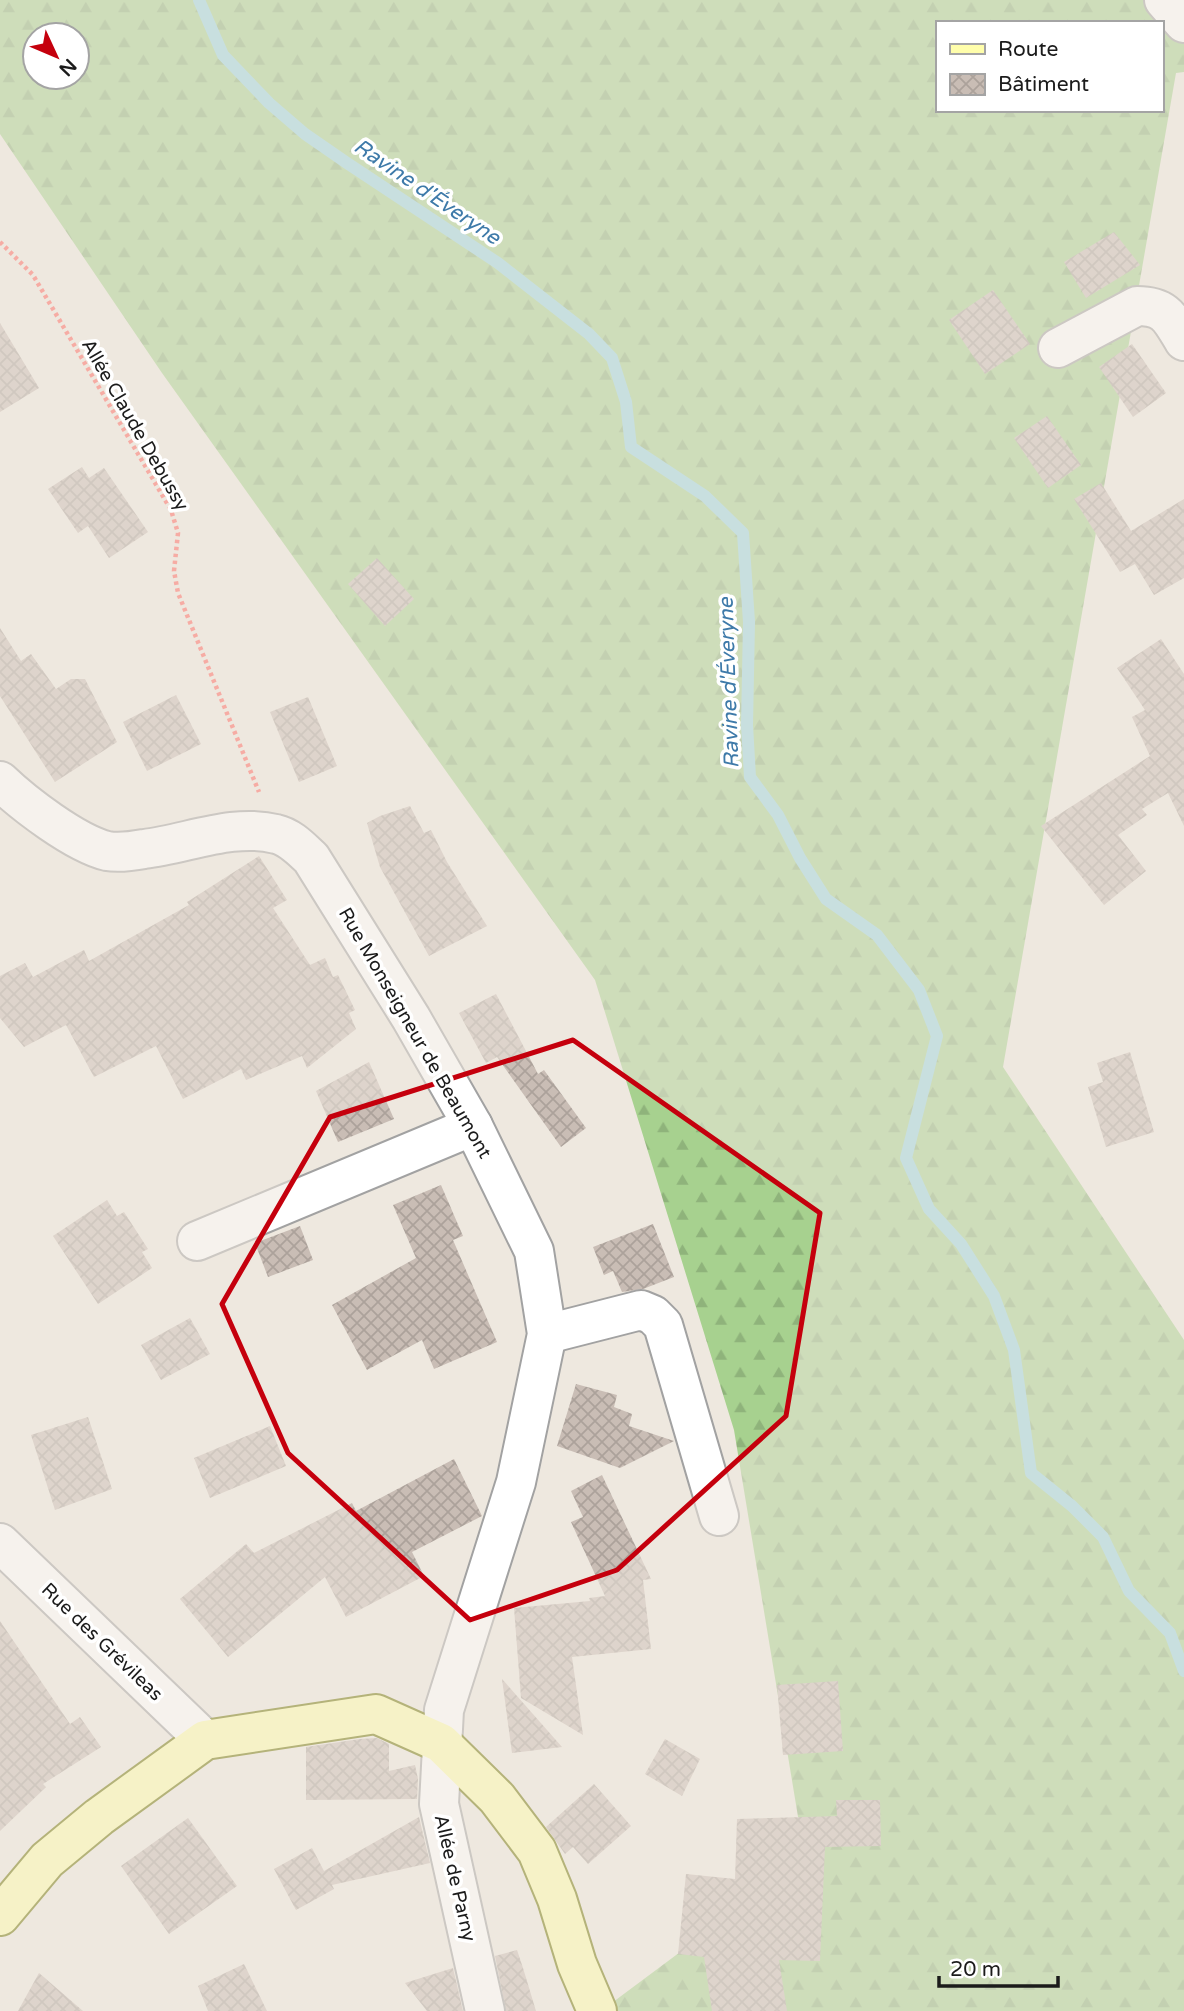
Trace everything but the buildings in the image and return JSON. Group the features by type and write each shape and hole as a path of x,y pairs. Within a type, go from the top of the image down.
{"main road":[{"path":"0,1916 47,1860 99,1816 205,1740 376,1714 441,1743 496,1798 537,1851 557,1899 577,1964 597,2011"}],"street":[{"path":"1164,0 1184,23"},
{"path":"1058,348 1137,306 1151,306 1163,311 1184,341"},
{"name":"Rue Monseigneur de Beaumont","path":"0,781 20,800 63,828 91,845 110,852 161,847 237,831 277,834 295,843 312,858 411,1018 473,1126 534,1251 547,1334 516,1482 444,1710 441,1743"},
{"path":"197,1241 473,1126"},
{"path":"547,1334 641,1310 653,1315 663,1325 719,1516"},
{"name":"Rue des Grévileas","path":"0,1543 205,1740"},
{"name":"Allée de Parny","path":"441,1743 439,1804 485,2011"}],"path":[{"name":"Allée Claude Debussy","path":"0,242 33,275 171,510 178,533 174,571 178,593 277,834"}],"highlighted area":[{"path":"573,1040 820,1213 786,1416 617,1570 470,1620 288,1453 222,1304 330,1117"}],"green space":[{"path":"0,0 1184,0 1184,72 1176,73 1003,1067 1184,1340 1184,2011 601,2011 805,1859 734,1430 595,980 162,373 0,134"}],"waterway":[{"name":"Ravine d'Éveryne","path":"199,0 223,55 269,103 305,134 498,263 589,334 612,358 626,402 631,447 705,496 743,533 749,622 747,725 750,777 778,815 800,858 826,899 877,935 919,990 937,1036 906,1158 929,1209 961,1244 994,1296 1014,1350 1031,1473 1072,1506 1103,1537 1129,1591 1170,1633 1184,1671"}]}
